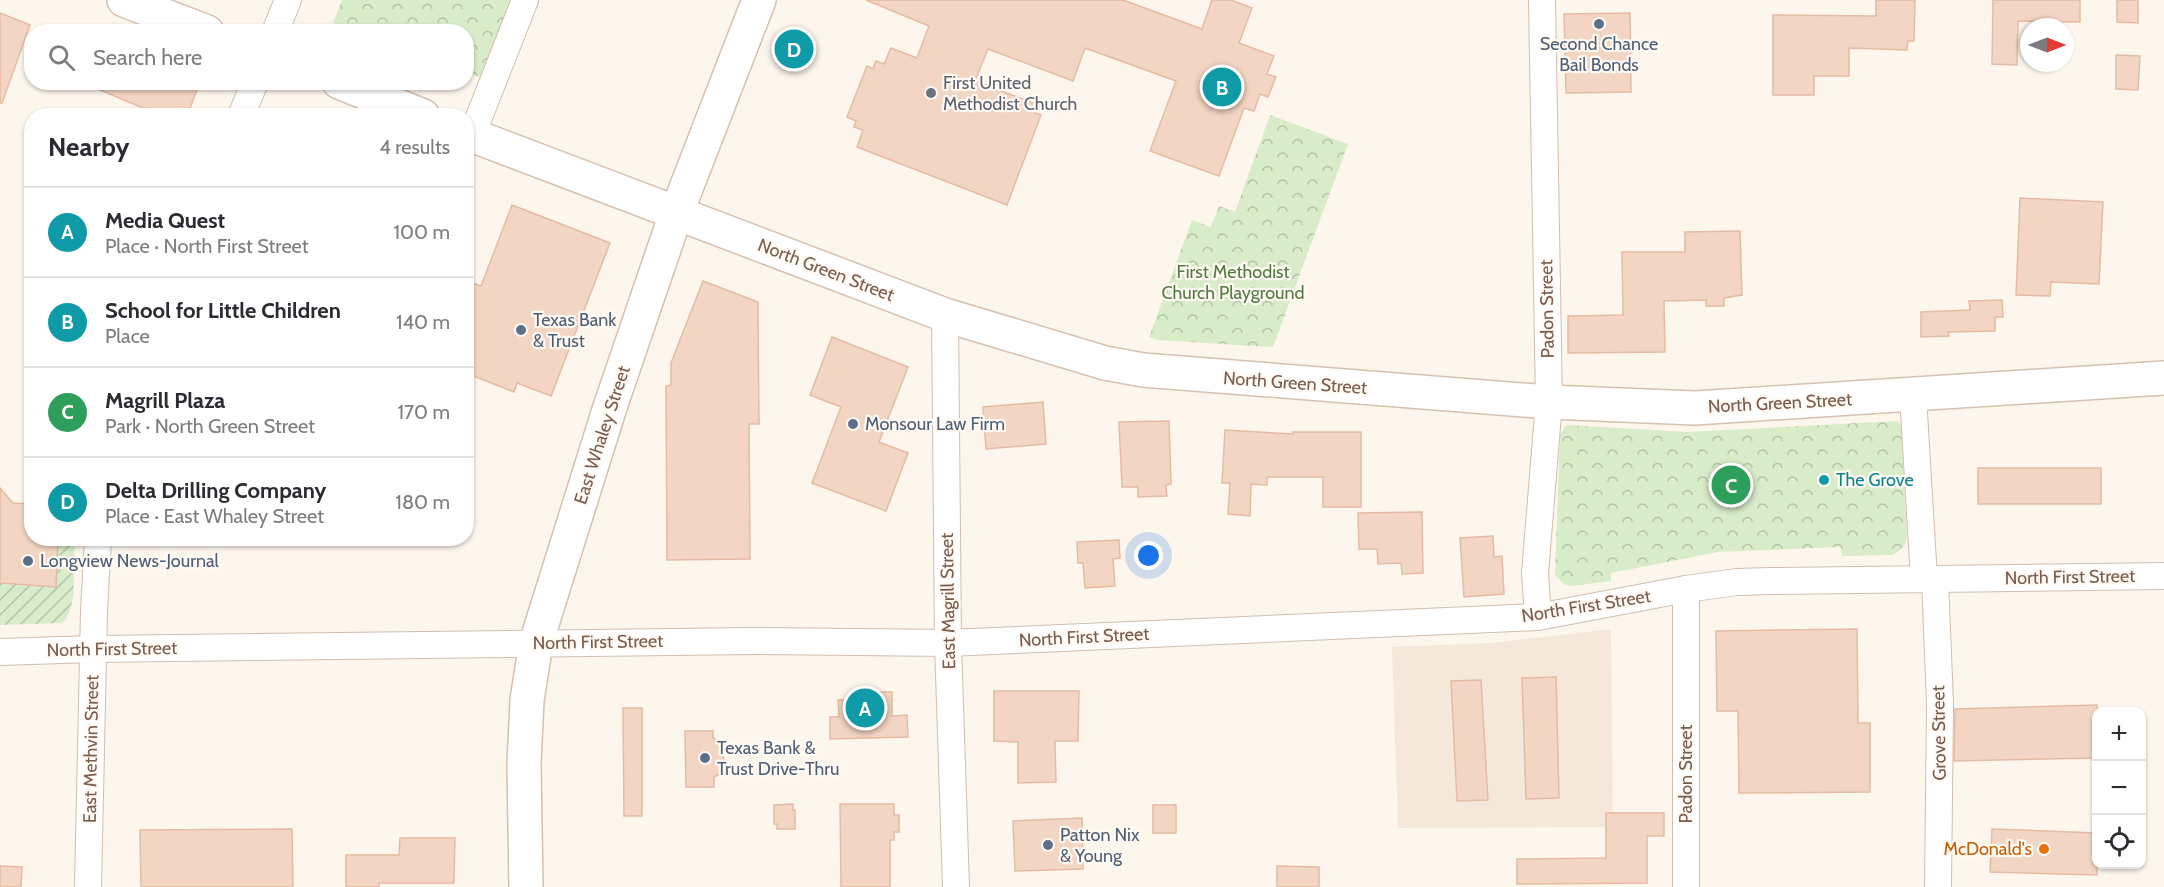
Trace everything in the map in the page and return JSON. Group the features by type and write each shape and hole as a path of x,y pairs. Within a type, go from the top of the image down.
{"street":[{"path":"124,0 186,24"},
{"path":"278,24 288,0"},
{"path":"474,124 525,0"},
{"name":"East Whaley Street","path":"526,887 527,700 536,643 610,407 676,214 759,0"},
{"name":"Padon Street","path":"1538,616 1535,573 1548,402 1542,0"},
{"path":"244,108 252,90"},
{"path":"359,90 403,108"},
{"name":"North Green Street","path":"474,136 945,315 1105,363 1153,372 1548,402 1695,408 1913,396 2164,378"},
{"name":"East Magrill Street","path":"945,315 948,643 956,887"},
{"name":"Grove Street","path":"1913,396 1940,704 1938,887"},
{"name":"East Methvin Street","path":"88,887 93,649 99,546"},
{"name":"North First Street","path":"0,652 536,643 754,641 948,643 1538,616 1737,582 2164,576"},
{"name":"Padon Street","path":"1686,589 1686,887"}],"shaded area":[{"path":"1611,629 1613,827 1398,828 1392,647 1491,643"}],"green space":[{"path":"342,0 515,0 484,79 474,75 474,24 333,23"},
{"name":"First Methodist Church Playground","path":"1270,115 1348,144 1273,347 1157,340 1149,337 1192,220 1211,227 1219,206 1235,212"},
{"path":"1898,421 1901,426 1907,536 1902,548 1892,555 1842,556 1841,547 1718,552 1611,573 1611,581 1571,586 1565,585 1555,575 1560,434 1566,425 1687,432"},
{"path":"58,546 75,546 73,596 68,616 62,623 0,625 0,583 55,587"}],"building":[{"path":"866,0 1123,0 1202,29 1212,0 1231,0 1252,8 1239,43 1274,56 1267,74 1276,77 1268,97 1260,94 1254,111 1244,108 1219,176 1150,151 1176,81 1085,48 1073,81 988,49 975,81 1038,105 1035,113 1041,115 1007,205 857,147 863,130 854,127 856,121 847,117 867,66 873,69 876,61 884,64 891,48 917,58 929,26"},
{"path":"1876,0 1915,0 1914,41 1908,41 1907,50 1849,48 1849,76 1814,76 1814,95 1773,95 1773,15 1876,16"},
{"path":"1993,0 2080,0 2080,22 2074,22 2074,18 2020,18 2018,21 2017,65 1992,64"},
{"path":"2117,0 2138,0 2138,23 2117,22"},
{"path":"0,13 28,24 24,24 24,42 2,103 0,103"},
{"path":"1630,13 1631,92 1566,93 1564,14"},
{"path":"2116,55 2140,56 2138,90 2116,89"},
{"path":"100,90 197,90 190,108 143,108"},
{"path":"2020,198 2103,202 2099,284 2051,282 2050,296 2016,295"},
{"name":"Texas Bank & Trust","path":"512,205 610,243 551,396 517,383 514,392 474,376 474,284 481,286"},
{"path":"1740,231 1742,295 1724,298 1724,306 1706,306 1706,300 1664,301 1665,352 1568,353 1568,316 1623,315 1622,252 1685,252 1685,232"},
{"path":"703,281 758,302 759,424 749,424 750,559 667,560 666,386 671,385 671,363"},
{"path":"2002,300 2003,317 1995,317 1995,331 1948,332 1949,336 1921,337 1921,312 1970,310 1969,301"},
{"name":"Monsour Law Firm","path":"832,337 908,367 879,442 908,453 886,511 812,483 841,407 810,395"},
{"path":"1043,402 1046,444 986,449 983,407"},
{"path":"1169,421 1171,484 1166,485 1167,496 1138,497 1138,487 1122,487 1119,422"},
{"path":"1225,430 1293,434 1293,432 1361,432 1361,507 1323,507 1323,477 1267,477 1267,485 1251,484 1250,516 1228,514 1230,483 1222,483"},
{"path":"1978,468 2101,468 2101,504 1978,504"},
{"name":"Longview News-Journal","path":"0,488 13,503 24,504 24,546 58,546 56,587 0,583"},
{"path":"1422,512 1423,573 1402,574 1401,563 1378,564 1377,549 1359,549 1358,513"},
{"path":"1493,536 1494,557 1502,556 1504,594 1464,597 1460,538"},
{"path":"1119,540 1120,558 1113,559 1115,586 1085,588 1083,563 1078,563 1077,542"},
{"path":"1857,629 1858,723 1870,723 1870,792 1739,793 1738,711 1717,711 1716,631"},
{"path":"1556,677 1559,798 1526,799 1522,678"},
{"path":"1481,680 1488,800 1457,801 1451,681"},
{"path":"994,691 1079,691 1078,741 1055,741 1056,782 1018,783 1018,742 994,741"},
{"path":"873,692 892,692 892,716 907,715 908,737 830,739 830,717 839,717 838,700 873,699"},
{"path":"2097,705 2097,707 2092,707 2092,758 1954,761 1955,709"},
{"path":"623,708 642,708 642,816 624,816"},
{"name":"Texas Bank & Trust Drive-Thru","path":"685,731 713,731 713,738 723,743 724,772 714,777 714,787 686,787"},
{"path":"793,804 795,829 777,829 777,824 774,824 774,805"},
{"path":"840,804 894,804 894,815 899,815 899,832 894,832 894,840 890,840 890,887 841,887"},
{"path":"1153,805 1176,805 1176,833 1153,833"},
{"path":"1606,813 1664,813 1664,836 1647,836 1647,883 1517,884 1517,859 1606,858"},
{"name":"Patton Nix & Young","path":"1082,818 1083,869 1015,871 1013,821"},
{"path":"292,829 293,887 141,887 140,830"},
{"name":"McDonald's","path":"1992,829 2092,833 2092,869 2097,869 2097,875 1990,872"},
{"path":"400,838 455,838 454,883 379,883 379,887 346,887 346,855 399,855"},
{"path":"0,866 22,867 21,887 0,887"},
{"path":"1277,866 1319,867 1319,887 1277,887"}],"place":[{"name":"Second Chance Bail Bonds","path":"1599,24"},
{"name":"Delta Drilling Company","path":"794,49"},
{"name":"School for Little Children","path":"1222,87"},
{"name":"First United Methodist Church","path":"931,93"},
{"name":"Texas Bank & Trust","path":"521,330"},
{"name":"Monsour Law Firm","path":"853,424"},
{"name":"The Grove","path":"1824,480"},
{"name":"Magrill Plaza","path":"1731,485"},
{"name":"Longview News-Journal","path":"28,561"},
{"name":"Media Quest","path":"865,708"},
{"name":"Texas Bank & Trust Drive-Thru","path":"705,758"},
{"name":"Patton Nix & Young","path":"1048,845"},
{"name":"McDonald's","path":"2044,849"}]}
